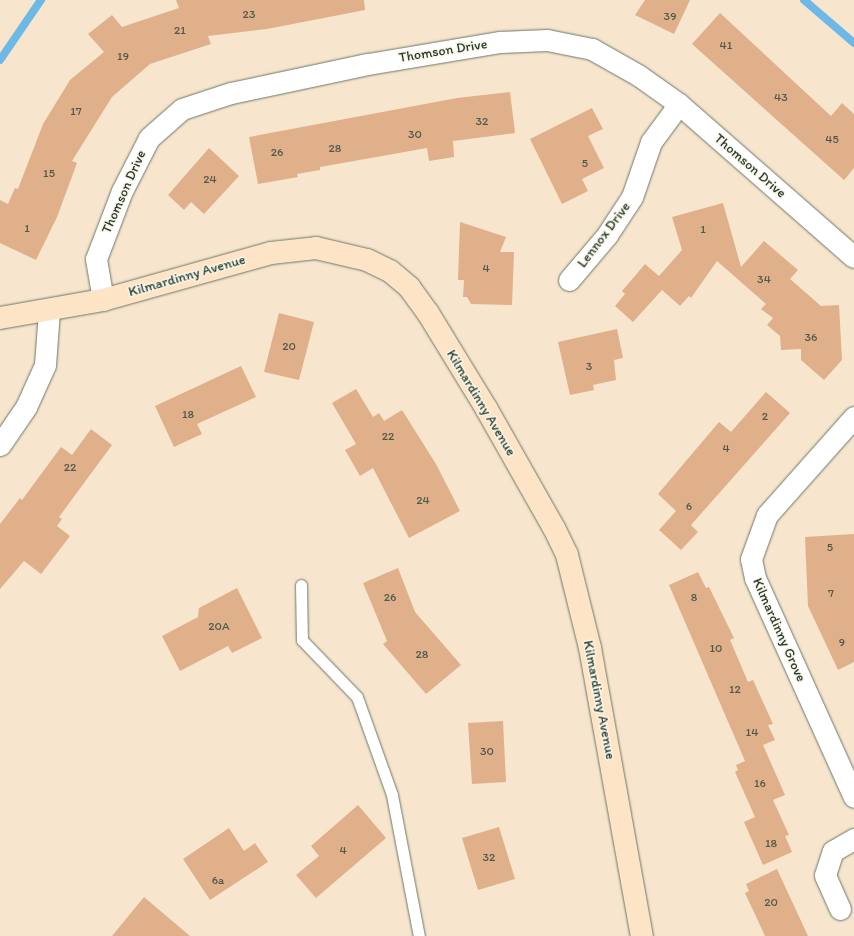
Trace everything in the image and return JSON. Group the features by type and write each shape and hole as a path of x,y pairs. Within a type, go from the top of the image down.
{"street":[{"name":"Thomson Drive","path":"103,300 96,259 122,191 149,138 182,109 231,93 368,64 500,42 547,40 592,48 638,75 679,104 854,257"},
{"name":"Lennox Drive","path":"569,280 607,236 632,197 651,142 679,104"},
{"name":"Kilmardinny Avenue","path":"0,318 49,311 103,300 271,253 316,248 368,260 390,271 409,287 428,313 486,408 554,528 566,555 590,648 642,936"},
{"path":"0,445 26,407 46,365 49,311"},
{"name":"Kilmardinny Grove","path":"854,417 767,515 751,558 755,578 854,796"},
{"path":"840,909 825,875 833,851 854,839"}],"lane":[{"path":"301,585 302,640 357,697 392,795 419,936"}],"building":[{"path":"176,0 364,0 365,10 267,29 208,36 211,44 150,64 112,97 72,161 77,163 57,217 36,260 0,243 0,200 8,204 15,188 18,189 43,124 70,80 104,52 88,34 112,15 122,27 179,8"},
{"path":"645,0 690,0 674,34 635,15"},
{"path":"720,13 831,116 842,103 854,114 854,168 844,180 692,44"},
{"path":"510,92 515,133 453,141 454,157 429,161 427,148 320,167 320,170 297,174 298,177 258,184 249,137 457,98"},
{"path":"592,108 603,129 588,136 604,168 582,179 588,191 562,204 530,139"},
{"path":"209,148 239,176 204,214 191,202 184,210 168,195"},
{"path":"723,203 741,267 764,241 798,270 790,279 821,306 839,305 842,360 824,380 801,360 801,349 781,350 780,336 767,325 773,318 761,309 766,304 717,261 691,298 689,296 680,306 662,290 633,322 615,306 625,294 622,291 645,264 659,276 682,250 672,217"},
{"path":"460,222 506,237 500,252 514,252 512,305 471,304 467,297 463,297 464,280 458,280"},
{"path":"279,313 314,322 299,380 264,372"},
{"path":"617,329 623,358 614,360 616,380 593,385 594,390 570,395 558,342"},
{"path":"241,366 256,397 197,424 202,434 174,447 155,406"},
{"path":"356,389 373,417 379,413 384,421 402,410 436,464 460,511 409,538 373,468 360,476 345,450 356,444 332,403"},
{"path":"766,392 790,413 691,525 698,532 681,550 659,530 676,511 658,494 719,422 731,432"},
{"path":"91,429 112,445 59,517 62,519 57,526 70,536 41,574 24,561 0,589 0,524 20,498 22,500 61,447 72,455"},
{"path":"854,534 854,662 838,670 808,606 805,537"},
{"path":"398,568 415,612 461,665 426,694 383,644 387,641 363,583"},
{"path":"698,572 706,588 709,587 734,638 730,640 748,682 753,680 773,724 768,725 775,740 763,745 785,795 773,800 789,835 785,836 792,852 763,865 744,822 755,817 735,772 738,770 736,765 745,761 669,585"},
{"path":"237,588 262,638 232,653 228,646 180,671 162,636 198,617 199,608"},
{"path":"503,721 506,782 472,784 468,723"},
{"path":"358,805 386,838 316,898 296,875 319,856 311,846"},
{"path":"499,827 515,879 478,890 462,838"},
{"path":"229,828 244,851 255,843 268,862 210,900 183,859"},
{"path":"777,869 808,936 765,936 745,893 749,891 746,884"},
{"path":"144,897 190,936 112,936"}],"waterway":[{"path":"0,60 41,0"},
{"path":"804,0 854,43"}]}
